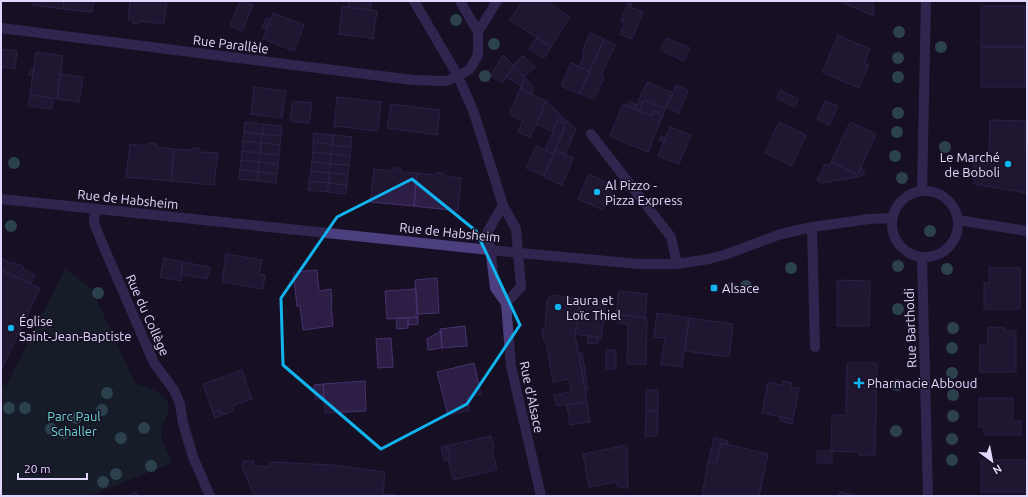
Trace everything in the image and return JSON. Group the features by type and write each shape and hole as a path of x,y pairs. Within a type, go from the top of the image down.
{"street":[{"path":"414,1 458,76 474,113 503,205 516,229 521,288 506,303"},
{"path":"458,76 470,69 478,55 478,32 460,1"},
{"path":"478,32 497,1"},
{"path":"922,191 926,1"},
{"name":"Rue Parallèle","path":"1,28 413,80 446,81 458,76"},
{"path":"591,134 671,237 676,264"},
{"path":"922,191 942,195 955,210 958,220 957,232 953,242 936,256 922,258 913,256 903,250 896,241 892,230 892,218 895,208 902,199 922,191"},
{"name":"Rue de Habsheim","path":"1,199 639,264 676,264 709,259 781,234 812,227 869,219 892,218"},
{"name":"Rue d'Alsace","path":"503,205 488,231 490,250 495,288 506,303 511,366 541,496"},
{"name":"Rue du Collège","path":"95,209 94,223 154,363 174,390 178,399 193,457 210,496"},
{"path":"958,220 1027,231"},
{"path":"812,227 814,347"},
{"name":"Rue Bartholdi","path":"922,258 928,495"}],"highlighted area":[{"path":"412,179 476,231 520,325 467,404 381,449 283,365 281,298 337,217"}],"green space":[{"name":"Parc Paul Schaller","path":"65,269 91,288 135,383 159,393 167,401 169,406 168,413 162,426 161,435 172,463 89,496 1,496 1,383 6,386"}],"building":[{"path":"33,1 64,1 63,9 33,5"},
{"path":"64,1 94,1 92,12 63,9"},
{"path":"130,1 167,1 164,24 139,21 137,24 133,23 132,20 128,20"},
{"path":"240,1 253,5 242,31 230,26"},
{"path":"349,1 372,1 370,10 348,7"},
{"path":"522,1 546,1 570,17 551,47 510,20"},
{"path":"838,1 873,1 874,16"},
{"path":"628,3 632,4 630,7 643,12 632,39 620,34 625,23 621,21"},
{"path":"342,6 377,11 373,39 362,36 339,34"},
{"path":"981,6 1025,6 1025,47 981,47"},
{"path":"273,13 304,25 294,51 263,39"},
{"path":"266,18 270,19 266,29 262,28"},
{"path":"590,33 604,39 589,71 579,67 584,54 582,53"},
{"path":"838,35 870,49 864,63 869,65 859,88 822,72"},
{"path":"537,37 551,47 544,58 529,49"},
{"path":"666,38 690,48 684,61 661,50"},
{"path":"604,39 615,45 601,76 604,78 594,99 580,94"},
{"path":"981,47 1025,47 1025,87 981,87"},
{"path":"1,49 17,51 15,69 1,67"},
{"path":"36,52 63,56 57,99 30,95"},
{"path":"503,55 514,66 502,83 491,75"},
{"path":"523,56 535,67 524,77 513,65"},
{"path":"571,63 589,71 580,94 561,86"},
{"path":"514,66 525,78 522,86 506,77"},
{"path":"30,69 34,69 33,75 29,75"},
{"path":"61,74 83,77 79,102 57,99"},
{"path":"525,78 534,87 531,94 520,89"},
{"path":"647,82 673,93 665,109 644,100 639,111 635,109"},
{"path":"676,85 688,90 679,113 666,107"},
{"path":"254,87 286,91 282,118 251,114"},
{"path":"520,89 546,101 530,137 518,132 523,121 509,114"},
{"path":"780,90 798,99 795,107 777,98"},
{"path":"30,95 53,98 52,109 28,106"},
{"path":"337,97 381,102 378,131 334,126"},
{"path":"644,100 665,109 663,115 654,111 652,116 639,111"},
{"path":"293,101 312,103 309,123 290,121"},
{"path":"546,101 567,121 566,124 561,122 562,119 559,118 553,131 536,124"},
{"path":"629,101 637,105 635,109 627,106"},
{"path":"825,101 838,106 829,125 817,119"},
{"path":"391,104 440,110 437,135 387,128"},
{"path":"623,104 652,116 654,111 663,115 648,152 610,136"},
{"path":"559,118 562,119 561,122 566,124 554,154 545,150"},
{"path":"990,120 1026,121 1027,193 974,184 974,155 989,155"},
{"path":"567,121 576,129 565,155 555,150"},
{"path":"245,122 264,124 262,134 244,132"},
{"path":"779,122 806,135 792,166 765,153"},
{"path":"850,122 876,134 858,174 831,162"},
{"path":"264,124 282,126 281,136 262,134"},
{"path":"670,127 691,135 679,164 658,156"},
{"path":"244,132 262,134 261,143 243,141"},
{"path":"314,133 333,135 332,145 313,142"},
{"path":"262,134 281,136 280,145 261,143"},
{"path":"333,135 352,137 351,147 332,145"},
{"path":"661,136 666,138 664,142 659,140"},
{"path":"243,141 261,143 260,153 242,151"},
{"path":"313,142 332,145 331,154 313,152"},
{"path":"149,143 156,144 157,147 174,149 171,181 126,177 130,144 147,146"},
{"path":"261,143 280,145 279,155 260,153"},
{"path":"332,145 351,147 350,156 331,154"},
{"path":"536,146 554,154 544,176 526,168"},
{"path":"193,148 199,148 200,152 218,153 214,185 171,181 174,149 191,150"},
{"path":"555,150 573,158 562,185 544,177"},
{"path":"242,151 260,153 259,162 241,160"},
{"path":"313,152 331,154 330,164 312,162"},
{"path":"260,153 279,155 278,165 259,162"},
{"path":"331,154 350,156 349,165 330,164"},
{"path":"241,160 259,162 258,172 240,170"},
{"path":"259,162 278,165 277,174 258,172"},
{"path":"312,162 330,164 329,173 311,171"},
{"path":"831,162 858,174 860,168 865,170 862,176 823,183 817,180 825,164 830,166"},
{"path":"330,164 349,165 348,175 329,173"},
{"path":"394,168 400,168 402,172 417,173 414,206 370,202 374,169 391,171"},
{"path":"240,170 258,172 257,181 239,179"},
{"path":"311,171 329,173 329,183 309,181"},
{"path":"258,172 277,174 276,183 257,181"},
{"path":"436,172 443,173 444,176 461,178 458,211 414,206 417,173 434,175"},
{"path":"329,173 348,175 347,185 329,183"},
{"path":"589,174 614,186 603,210 578,199"},
{"path":"309,181 329,183 327,192 308,190"},
{"path":"329,183 347,185 346,194 327,192"},
{"path":"226,254 262,260 259,274 265,275 263,289 222,282"},
{"path":"1,258 12,264 13,262 24,267 23,269 35,275 31,284 1,270"},
{"path":"164,258 183,262 181,281 160,277"},
{"path":"183,262 210,267 207,279 181,274"},
{"path":"989,268 1020,268 1020,309 984,309 984,283 989,283"},
{"name":"Église Saint-Jean-Baptiste","path":"1,270 40,288 2,368 1,367"},
{"path":"317,270 319,291 331,289 333,326 303,330 300,306 297,306 293,272"},
{"path":"437,278 439,313 417,314 415,280"},
{"path":"837,280 870,281 869,326 837,326"},
{"path":"733,282 736,289 731,291 728,283"},
{"path":"416,289 418,317 387,319 385,291"},
{"path":"619,291 647,294 645,318 616,314"},
{"path":"552,295 580,299 575,334 587,402 557,406 554,395 571,392 569,379 553,382 546,341 544,341 542,330 545,329 547,299"},
{"path":"580,299 606,303 601,338 575,334"},
{"path":"657,313 689,318 682,367 661,364 665,338 654,337"},
{"path":"619,314 647,318 646,364 627,364 628,324 618,323"},
{"path":"418,317 418,324 408,325 408,318"},
{"path":"396,318 408,318 408,328 397,329"},
{"path":"689,318 733,324 729,357 685,351"},
{"path":"465,326 467,346 442,348 440,329"},
{"path":"988,327 1005,328 1005,331 1016,331 1016,372 980,372 980,344 988,344"},
{"path":"441,331 442,348 428,350 427,339"},
{"path":"588,336 599,337 598,344 587,343"},
{"path":"391,338 393,367 378,368 376,339"},
{"path":"606,350 616,350 616,369 606,369"},
{"path":"582,352 588,390 585,390 579,353"},
{"path":"474,363 481,394 467,398 470,410 448,415 437,372"},
{"path":"847,363 877,363 875,455 859,455 859,452 831,451 832,415 846,415"},
{"path":"242,370 252,399 232,406 234,411 222,415 220,410 213,413 203,384"},
{"path":"365,381 366,411 325,413 323,384"},
{"path":"782,381 792,383 791,387 799,388 793,419 762,413 768,382 782,385"},
{"path":"323,384 324,399 315,399 314,385"},
{"path":"646,390 658,390 658,411 646,411"},
{"path":"979,398 1013,398 1013,421 1021,421 1021,435 984,435 984,427 979,427"},
{"path":"587,402 590,422 570,425 567,405"},
{"path":"220,410 222,415 215,418 213,413"},
{"path":"646,411 658,411 657,436 645,436"},
{"path":"780,417 793,419 792,424 780,421"},
{"path":"491,436 494,448 492,449 497,470 453,480 448,458 450,457 449,449 446,449 446,446"},
{"path":"714,438 728,441 728,445 721,443 716,464 708,463"},
{"path":"721,443 768,454 759,496 710,496 702,494 708,463 716,464"},
{"path":"627,445 628,488 618,487 616,482 589,487 583,454"},
{"path":"446,446 446,449 449,449 450,457 448,460 444,461 441,447"},
{"path":"817,451 832,451 832,463 817,463"},
{"path":"981,460 1027,460 1027,492 981,492"},
{"path":"244,461 254,461 253,466 269,467 270,462 333,465 385,472 383,494 396,495 254,496 242,466"},
{"path":"136,492 137,496 127,496"},
{"path":"840,492 859,496 839,496"}],"place":[{"name":"Le Marché de Boboli","path":"1008,164"},
{"name":"Al Pizzo - Pizza Express","path":"597,192"},
{"name":"Alsace","path":"714,288"},
{"name":"Laura et Loïc Thiel","path":"558,307"},
{"name":"Église Saint-Jean-Baptiste","path":"11,328"},
{"name":"Pharmacie Abboud","path":"859,383"}]}
